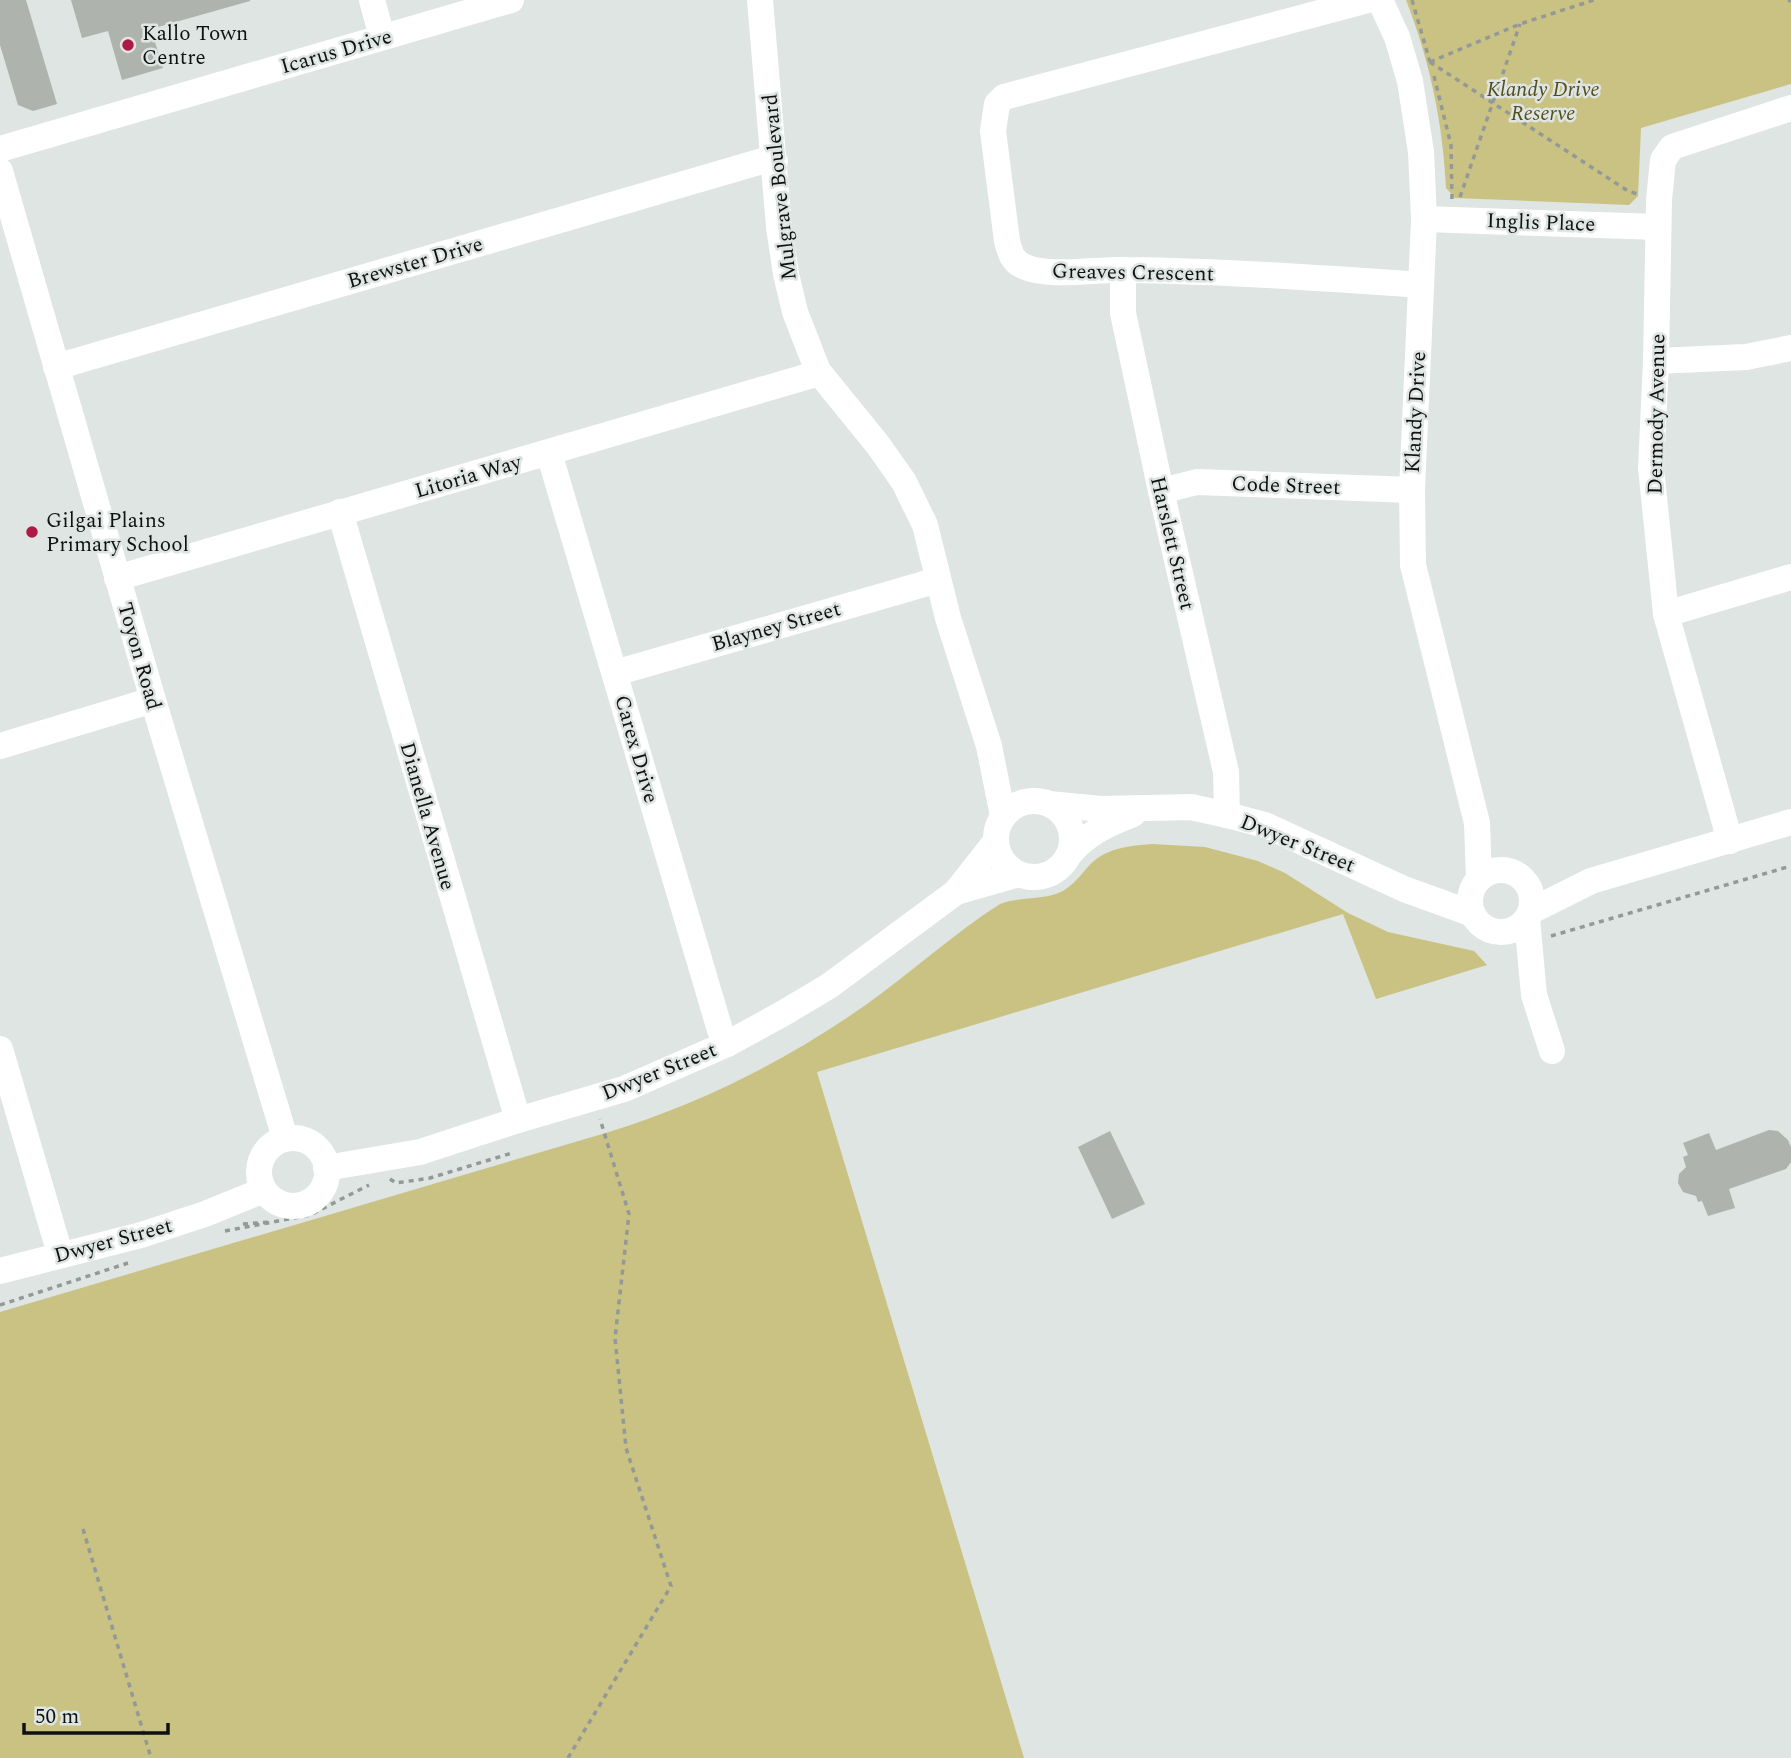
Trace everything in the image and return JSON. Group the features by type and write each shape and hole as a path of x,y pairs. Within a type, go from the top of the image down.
{"street":[{"path":"372,0 382,37"},
{"name":"Icarus Drive","path":"0,149 511,0"},
{"name":"Mulgrave Boulevard","path":"760,0 779,227 786,274 806,345 818,371 904,482 925,525 938,580 989,746 999,829"},
{"name":"Greaves Crescent","path":"1368,0 1004,97 996,104 993,131 1011,256 1022,266 1042,271 1123,270 1303,276 1421,285"},
{"name":"Klandy Drive","path":"1380,0 1398,37 1410,81 1421,152 1424,219 1412,489 1413,565 1477,823 1476,883"},
{"name":"Dermody Avenue","path":"1730,841 1666,614 1651,468 1659,200 1663,160 1672,147 1791,108"},
{"name":"Brewster Drive","path":"56,367 752,164 766,160 775,161"},
{"name":"Toyon Road","path":"0,172 117,578 285,1138"},
{"name":"Inglis Place","path":"1424,219 1658,227"},
{"name":"Harslett Street","path":"1123,270 1123,313 1226,772 1227,815"},
{"path":"1656,361 1746,357 1791,348"},
{"name":"Litoria Way","path":"117,578 549,453 809,376 818,371"},
{"name":"Carex Drive","path":"549,453 720,1030 727,1044"},
{"name":"Code Street","path":"1161,491 1197,482 1412,489"},
{"name":"Dianella Avenue","path":"340,512 518,1120"},
{"path":"1666,614 1791,577"},
{"name":"Blayney Street","path":"615,673 938,580"},
{"path":"0,746 153,700"},
{"name":"Mulgrave Boulevard","path":"989,746 1004,771 1044,803"},
{"path":"1044,803 1065,817 1071,846 1068,856 1058,869 1043,876 1019,874 1003,861 999,829 1019,804 1044,803"},
{"name":"Dwyer Street","path":"1044,803 1101,809 1191,807 1227,815 1265,825 1404,889 1473,914"},
{"name":"Dwyer Street","path":"1068,856 1080,841 1104,826 1147,808"},
{"path":"1591,881 1518,876 1495,870 1476,883 1470,900 1473,914 1483,927 1499,932 1514,930 1529,924 1591,881 1791,822"},
{"name":"Klandy Drive","path":"1477,823 1492,849 1518,876"},
{"name":"Dwyer Street","path":"326,1168 420,1152 634,1085 727,1044 829,986 956,892 999,829"},
{"name":"Dwyer Street","path":"956,892 1019,874"},
{"path":"1518,876 1531,894 1529,924 1534,995 1552,1051"},
{"name":"Dwyer Street","path":"1404,889 1476,883"},
{"path":"1499,932 1534,971"},
{"path":"0,1049 60,1254"},
{"path":"285,1138 309,1141 325,1158 324,1185 318,1196 302,1205 279,1203 264,1190 260,1179 259,1167 263,1156 270,1146 285,1138"},
{"name":"Dwyer Street","path":"0,1271 141,1235 205,1214 264,1190"}],"path":[{"path":"1594,0 1520,24 1430,62 1628,191 1659,200"},
{"path":"1452,219 1494,105 1520,24"},
{"path":"1529,924 1791,866"},
{"path":"568,1758 671,1586 626,1448 615,1338 629,1213 593,1097"},
{"path":"386,1176 396,1183 430,1178 512,1153"},
{"path":"290,1221 310,1215 380,1180"},
{"path":"83,1529 151,1758"}],"green space":[{"name":"Klandy Drive Reserve","path":"1406,0 1791,0 1791,84 1641,128 1638,196 1629,205 1455,198 1446,188 1434,93"},
{"path":"1152,844 1205,847 1258,861 1285,873 1348,913 1388,932 1474,951 1487,965 1376,999 1343,914 817,1072 1024,1758 0,1758 0,1312 609,1132 677,1108 711,1094 806,1044 884,992 1000,904 1063,891 1094,861 1108,852"}],"building":[{"path":"0,0 26,0 57,104 33,111 18,105 0,45"},
{"path":"71,0 250,1 151,29 163,68 122,80 108,31 82,38"},
{"path":"1769,1130 1778,1131 1788,1140 1791,1162 1786,1169 1729,1189 1735,1208 1708,1216 1702,1201 1698,1202 1696,1196 1683,1192 1678,1183 1679,1174 1686,1167 1683,1157 1688,1155 1683,1143 1709,1133 1716,1150"},
{"path":"1110,1131 1145,1204 1112,1219 1078,1147"}],"place":[{"name":"Kallo Town Centre","path":"128,45"},
{"name":"Gilgai Plains Primary School","path":"32,532"}]}
